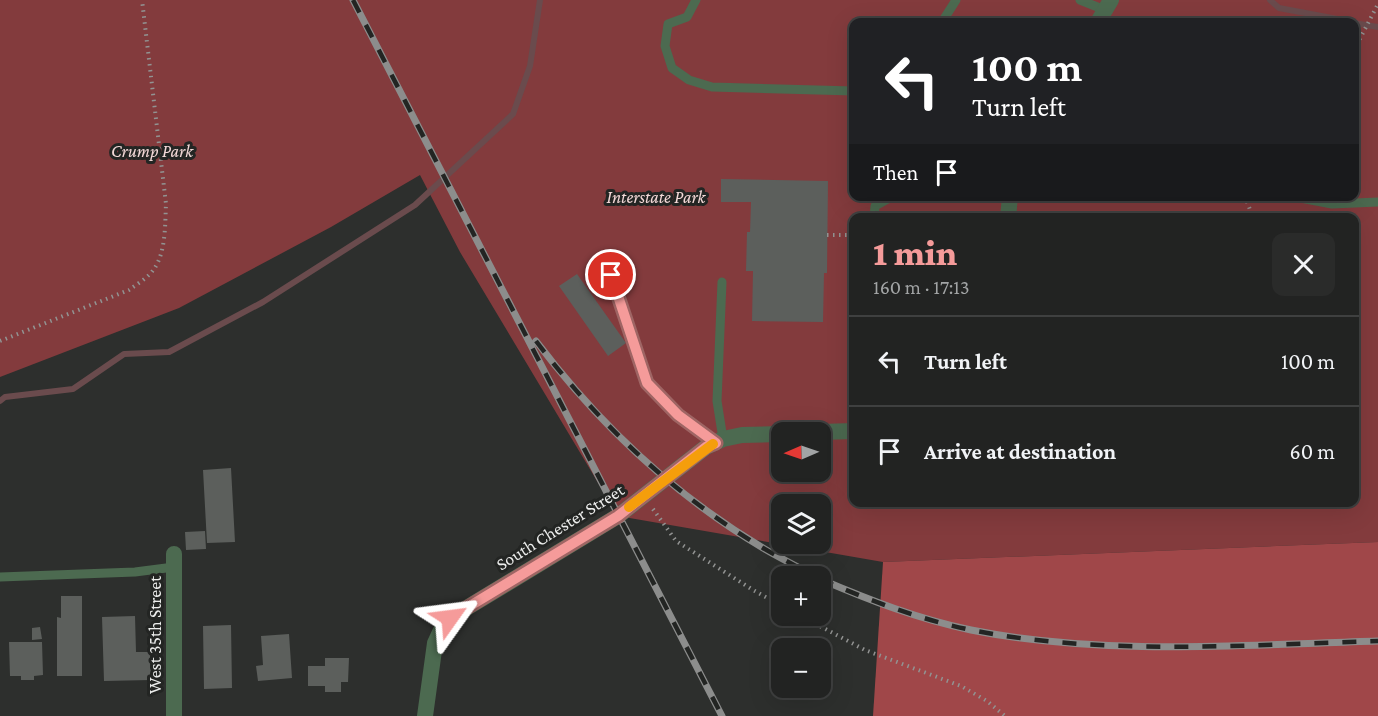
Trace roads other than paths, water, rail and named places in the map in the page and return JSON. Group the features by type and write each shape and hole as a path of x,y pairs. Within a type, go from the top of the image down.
{"street":[{"path":"831,432 849,431"},
{"name":"South Chester Street","path":"425,716 435,643 450,618 618,516 706,447 742,435 771,434"},
{"name":"West 35th Street","path":"174,560 174,716"}],"lane":[{"path":"696,0 687,17 668,24 665,46 672,68 689,80 712,87 849,91"},
{"path":"945,18 956,0"},
{"path":"1080,0 1105,11"},
{"path":"874,213 875,206 884,201"},
{"path":"1316,201 1332,204 1378,202"},
{"path":"611,275 647,383 678,415 720,441"},
{"path":"720,441 717,401 722,282"},
{"path":"0,578 135,572 174,560"}],"waterway":[{"path":"0,401 5,397 73,389 124,354 169,352 263,302 415,205 513,114 530,66 540,0"},
{"path":"1270,0 1279,8 1332,18"},
{"path":"1359,24 1378,27"}],"railway":[{"path":"353,0 722,716"},
{"path":"536,341 612,429 668,481 730,527 796,566"},
{"path":"831,583 913,615 971,630 1021,638 1071,643 1174,647 1378,641"}],"park label":[{"name":"Crump Park","path":"152,151"},
{"name":"Interstate Park","path":"656,197"}]}
